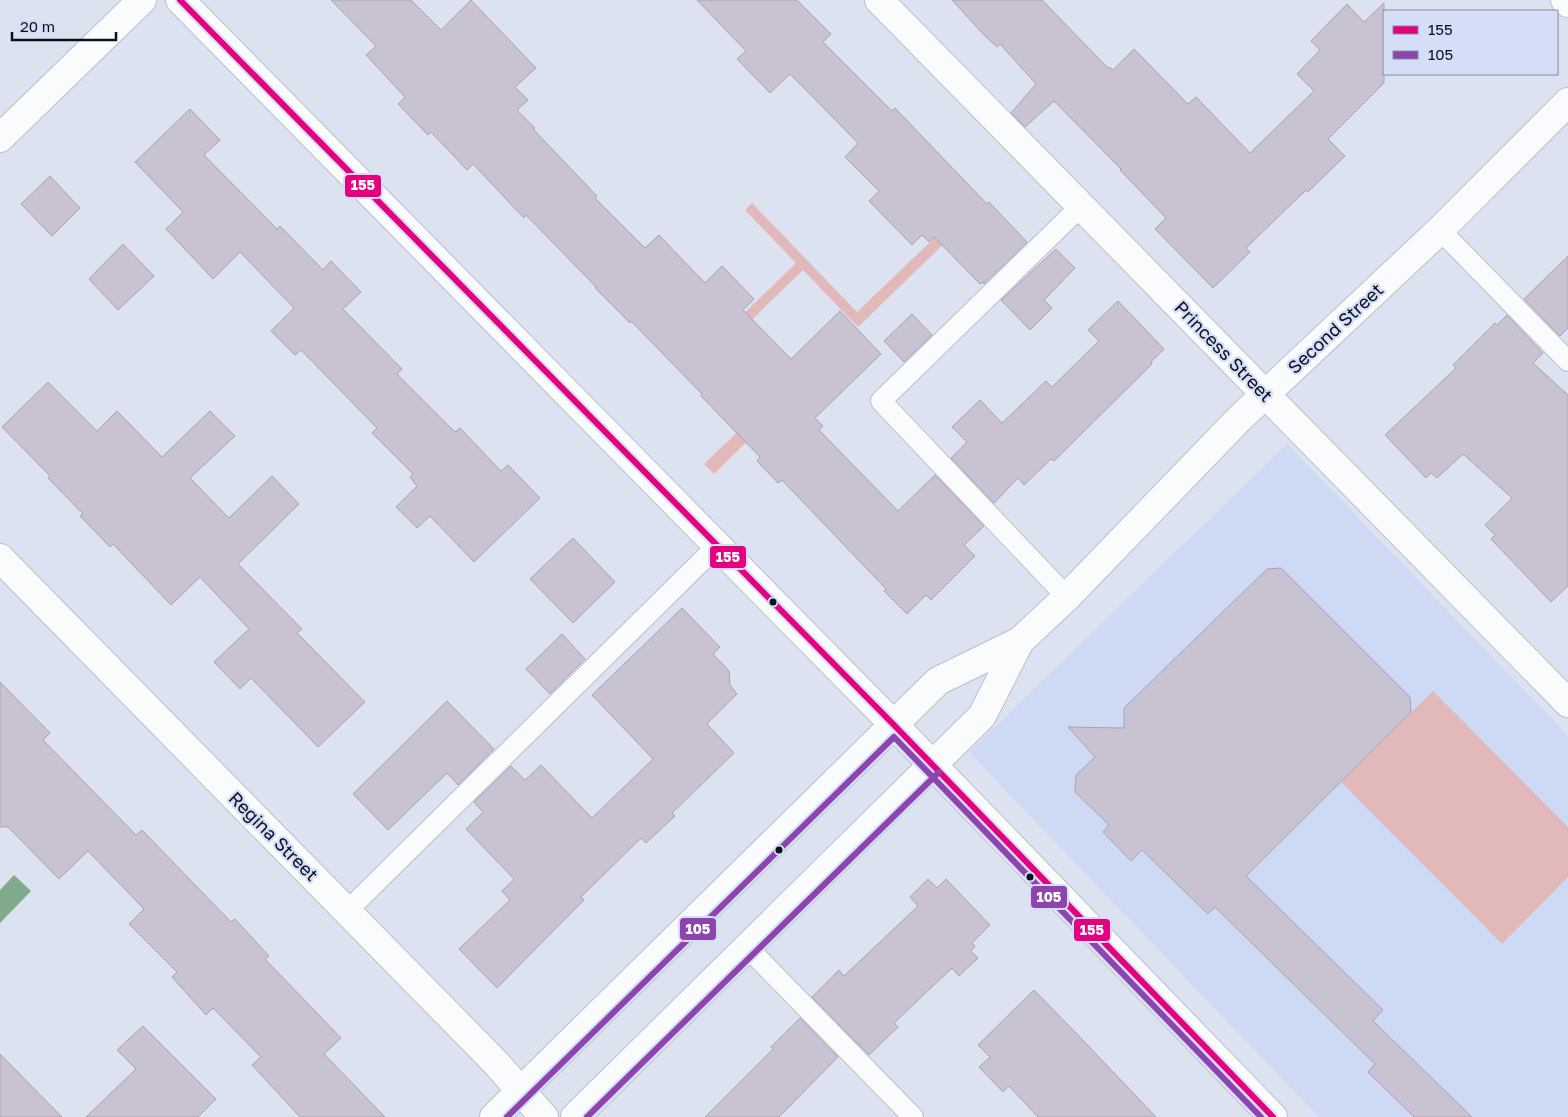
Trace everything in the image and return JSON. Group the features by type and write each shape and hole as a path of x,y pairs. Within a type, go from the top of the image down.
{"street":[{"path":"0,138 142,0"},
{"path":"180,0 894,725 1273,1117"},
{"name":"Princess Street","path":"878,0 1568,703"},
{"path":"1565,0 1568,4"},
{"name":"Second Street","path":"494,1117 938,681 1020,641 1067,597 1265,394 1440,230 1568,102"},
{"name":"Regina Street","path":"0,558 495,1062 544,1117"},
{"name":"Second Street","path":"576,1117 982,716 1020,641"}],"lane":[{"path":"1067,597 881,401 1081,206"},
{"path":"1440,230 1568,361"},
{"path":"347,911 717,546"},
{"path":"748,948 913,1117"}],"shaded area":[{"path":"752,203 857,312 950,223 957,231 858,327 803,270 733,338 726,331 796,263 745,210"},
{"path":"775,396 784,405 714,474 704,464"},
{"path":"1287,444 1568,736 1568,1117 1319,1117 969,752"},
{"path":"1433,691 1568,827 1568,877 1502,944 1341,782"},
{"path":"14,875 31,891 0,923 0,890"}],"building":[{"path":"331,0 411,0 441,30 471,0 536,68 515,87 528,100 517,110 597,196 595,198 645,248 659,235 705,283 722,266 754,299 743,310 791,359 840,311 881,354 815,418 823,426 819,430 898,511 935,475 984,526 964,545 975,556 931,600 926,595 907,614 884,591 886,589 782,480 778,483 757,461 760,457 701,396 702,394 631,321 630,323 595,288 526,215 524,218 473,164 467,170 431,132 428,135 398,104 405,97 366,55 376,46"},
{"path":"697,0 797,0 831,34 823,42 892,111 895,108 987,204 989,202 1027,242 984,284 983,282 980,284 934,237 929,242 922,235 912,245 869,201 879,191 845,157 858,143 790,74 770,93 737,59 746,51"},
{"path":"952,0 1042,0 1108,68 1113,70 1134,49 1188,104 1196,97 1250,153 1314,91 1297,74 1320,50 1311,41 1347,4 1364,22 1384,3 1384,83 1328,139 1345,156 1308,192 1306,190 1246,248 1250,252 1213,288 1155,229 1166,218 1054,101 1025,127 1011,113 1036,84 1000,44 997,47"},
{"path":"190,109 220,140 204,155 277,229 280,226 323,270 331,261 361,292 343,309 402,369 397,374 455,432 460,428 501,471 508,465 540,498 474,562 430,516 417,528 396,507 417,486 410,477 413,474 372,433 377,428 301,350 295,355 271,331 294,308 240,252 213,279 166,229 183,212 135,162"},
{"path":"50,176 80,208 52,236 21,204"},
{"path":"123,244 154,276 118,310 89,279"},
{"path":"1056,249 1075,268 1044,300 1052,308 1030,330 1001,300"},
{"path":"1568,256 1568,328 1560,336 1524,299"},
{"path":"1118,301 1164,349 1151,362 1152,364 1054,461 1051,459 1024,485 1018,478 994,503 951,458 967,442 952,427 980,400 1002,423 1046,381 1052,387 1099,341 1088,330"},
{"path":"912,314 932,335 904,362 884,341"},
{"path":"1507,315 1543,353 1533,363 1568,395 1568,586 1551,602 1491,539 1495,535 1485,525 1512,498 1463,454 1437,478 1431,473 1426,478 1385,435 1456,368 1453,365 1495,323 1497,325"},
{"path":"48,382 97,431 117,411 162,457 210,411 235,436 190,478 229,518 272,476 299,504 238,564 302,629 297,633 365,702 318,747 251,678 240,689 214,662 249,629 200,577 171,605 113,544 110,547 80,516 83,514 48,478 50,476 2,427"},
{"path":"573,538 615,582 573,623 530,579"},
{"path":"1281,568 1410,697 1411,712 1246,876 1383,1010 1373,1021 1472,1117 1414,1117 1368,1072 1375,1064 1215,907 1208,914 1142,850 1131,861 1103,832 1109,825 1075,792 1076,775 1095,757 1068,727 1124,728 1124,708 1267,569"},
{"path":"682,608 720,647 713,654 729,671 730,685 737,694 707,724 734,753 672,813 675,816 646,843 641,838 581,897 584,900 497,988 459,949 510,900 502,891 514,879 466,829 483,812 474,802 511,766 525,780 541,765 592,818 653,759 592,695"},
{"path":"562,634 585,659 550,694 526,669"},
{"path":"0,682 50,733 43,740 136,835 142,830 231,922 235,919 269,956 265,959 341,1038 324,1054 385,1117 300,1117 252,1065 261,1057 213,1008 206,1015 172,977 177,972 129,924 144,909 88,851 59,879 8,827 0,827"},
{"path":"447,701 494,749 458,785 447,773 388,830 353,794"},
{"path":"928,879 937,888 946,879 990,925 972,943 975,946 971,951 978,958 959,976 952,968 894,1023 898,1027 869,1055 812,997 839,970 844,976 918,906 910,897"},
{"path":"1034,990 1156,1117 1038,1117 1009,1086 1003,1092 979,1067 990,1057 978,1045"},
{"path":"800,1018 838,1057 779,1117 705,1117 773,1049 771,1047"},
{"path":"143,1026 216,1099 198,1117 86,1117 136,1069 117,1050"},
{"path":"0,1054 62,1117 0,1117"}],"transit line":[{"name":"155","path":"180,0 894,725 1273,1117"},
{"name":"105","path":"507,1117 894,737 1261,1117"},
{"name":"105","path":"587,1117 939,772"}]}
